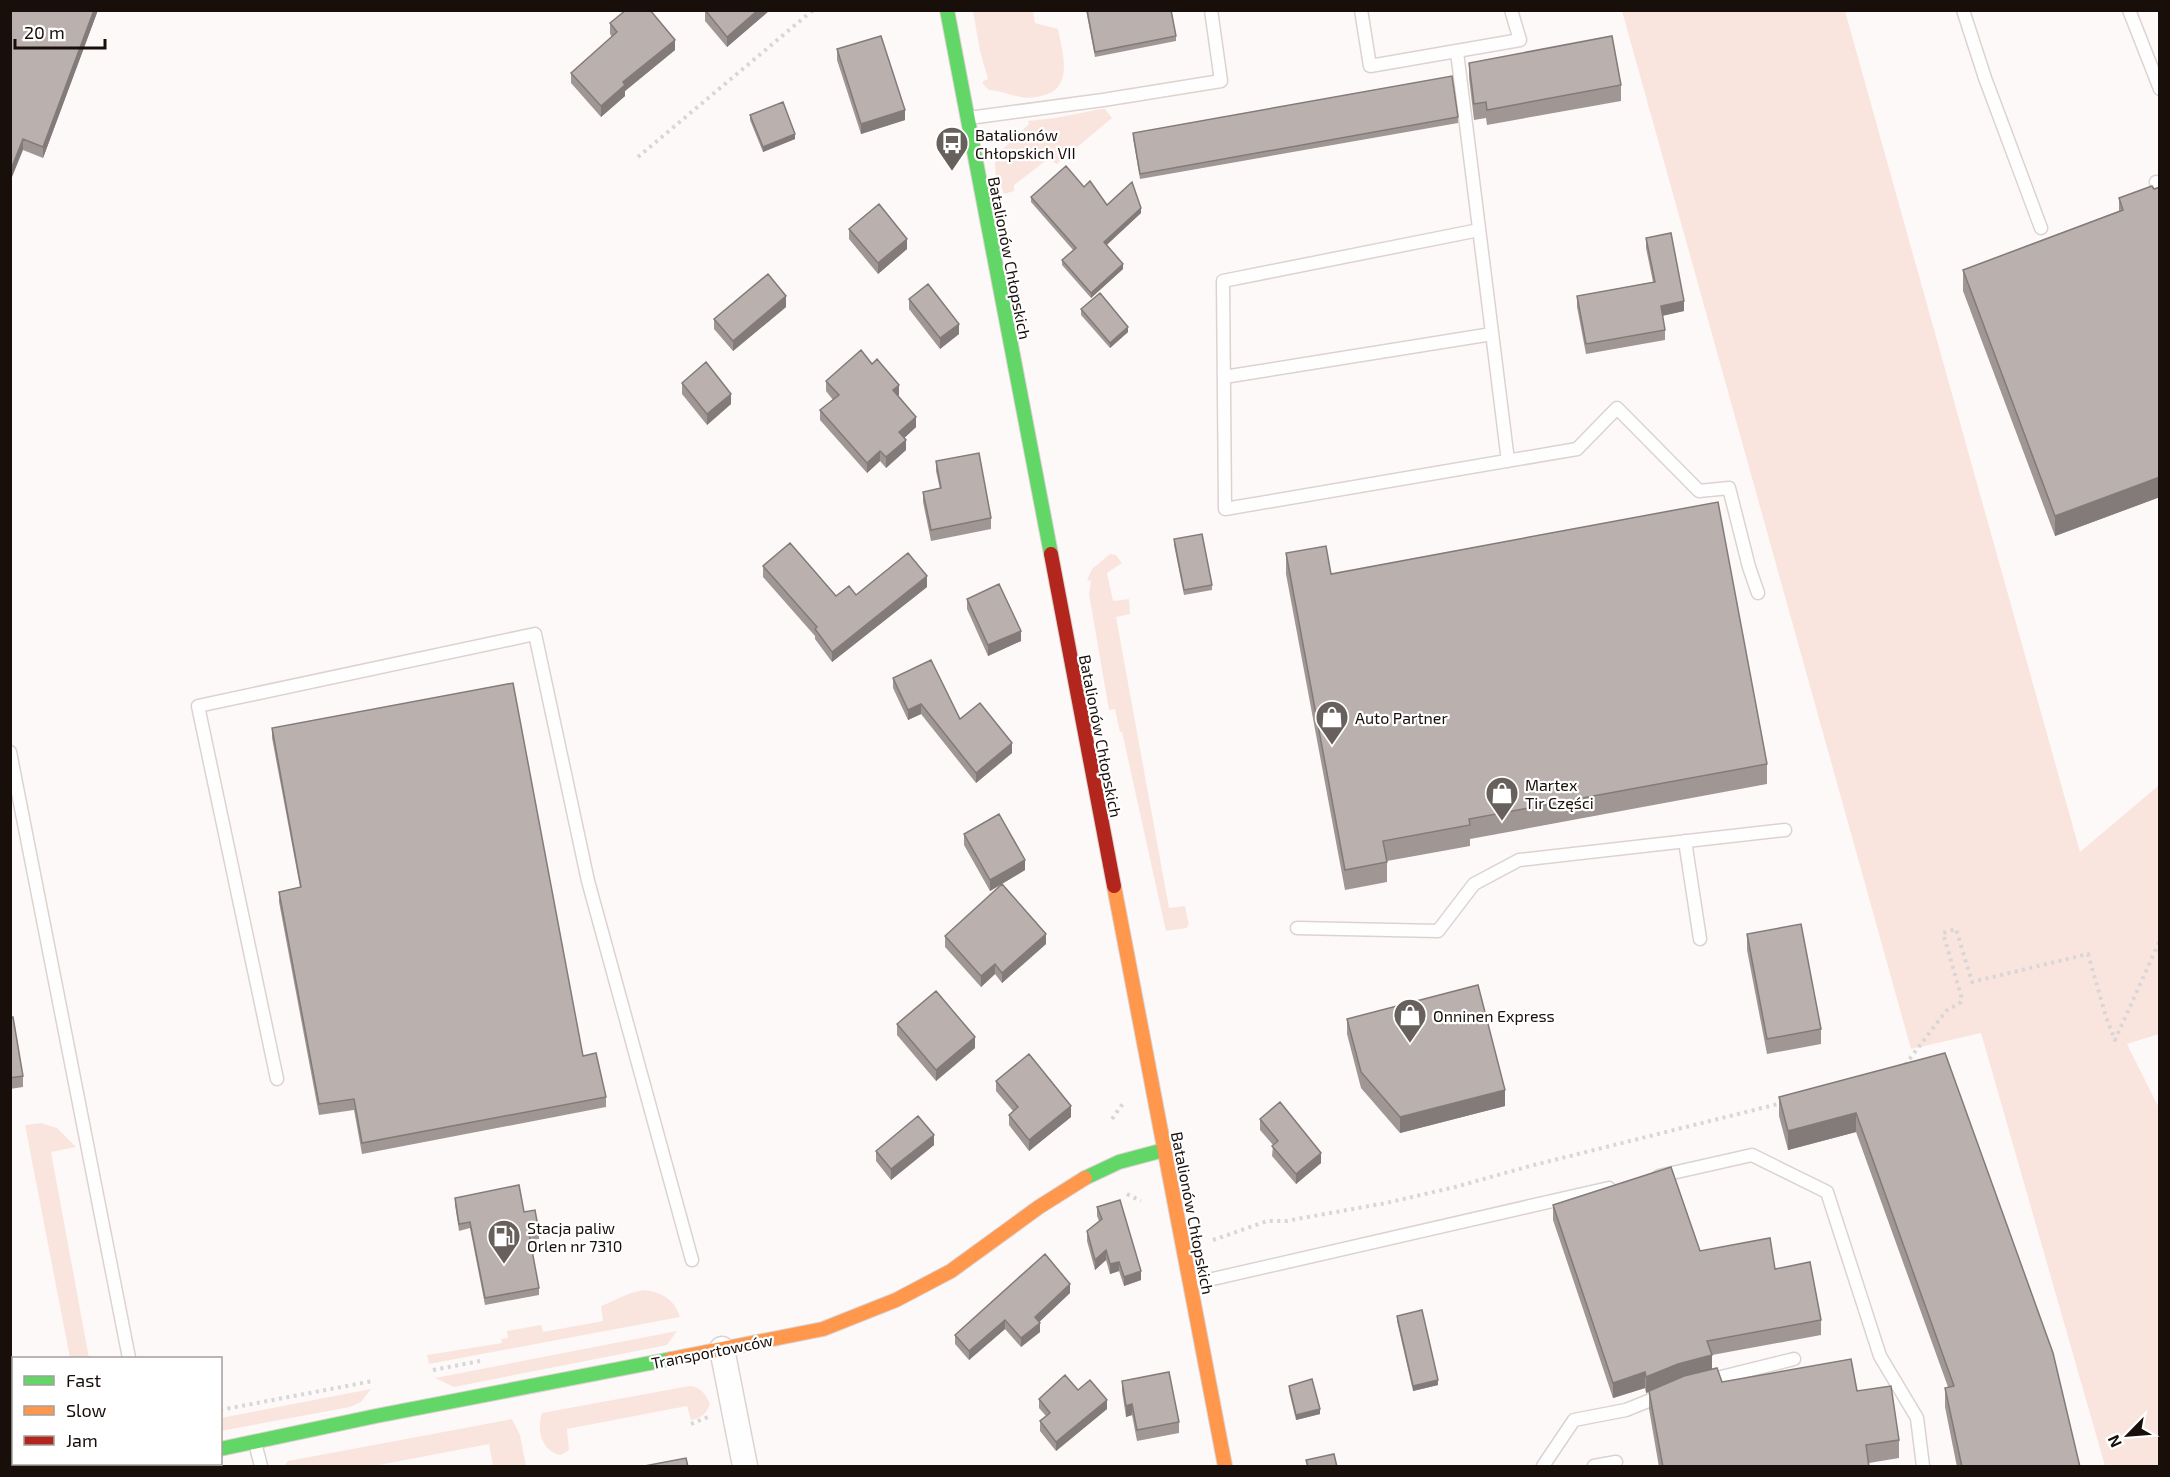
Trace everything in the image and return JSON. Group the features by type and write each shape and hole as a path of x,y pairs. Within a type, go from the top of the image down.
{"street":[{"name":"Batalionów Chłopskich","path":"946,10 1225,1467"},
{"name":"Transportowców","path":"222,1449 376,1416 824,1329 896,1300 951,1271 1039,1207 1092,1173 1119,1162 1164,1150"},
{"path":"722,1349 745,1467"}],"lane":[{"path":"967,118 1221,81 1211,10"},
{"path":"1361,10 1370,66 1520,40 1511,10"},
{"path":"1963,10 2041,228"},
{"path":"2129,10 2160,89"},
{"path":"1457,52 1508,461"},
{"path":"1479,230 1224,281 1225,509 1576,449 1617,408 1699,491 1729,488 1749,567 1758,592"},
{"path":"1224,377 1492,334"},
{"path":"277,1079 198,706 535,634 588,881 692,1260"},
{"path":"10,753 129,1357"},
{"path":"1297,928 1438,931 1474,884 1519,860 1785,831"},
{"path":"1685,841 1700,939"},
{"path":"1648,1179 1752,1155 1827,1192 1880,1356 1917,1418 1923,1467"},
{"path":"1190,1284 1625,1184"},
{"path":"1692,1385 1794,1359"},
{"path":"1543,1467 1574,1420 1626,1410 1670,1392"},
{"path":"255,1442 261,1467"},
{"path":"1594,1467 1616,1462"}],"path":[{"path":"638,157 813,10"},
{"path":"1902,1069 1946,1011 1962,999 1943,933 1956,929 1972,982 2088,954 2115,1040 2160,940"},
{"path":"1183,1246 1218,1239 1267,1221 1286,1221 1386,1203 1455,1187 1790,1101"},
{"path":"1124,1193 1134,1196 1146,1206"},
{"path":"222,1410 373,1381"}],"shaded area":[{"path":"973,11 1033,11 1035,23 1058,29 1064,67 1060,84 1054,91 1042,96 1027,98 989,90 983,84 983,81 988,79"},
{"path":"1622,11 1845,11 2080,852 2159,785 2159,1034 2127,1044 2159,1108 2159,1466 2105,1466 1981,1033 1911,1049"},
{"path":"1105,109 1112,118 1057,164 1048,159 1014,185 1014,191 1004,194 1001,185 996,181 995,163 997,160 1001,162 1002,159 999,157 1003,149 1029,124 1028,121"},
{"path":"1110,554 1116,555 1122,563 1107,573 1113,601 1129,599 1130,614 1116,617 1169,908 1185,906 1189,926 1187,925 1187,928 1166,931 1122,732 1120,732 1115,709 1109,710 1089,594 1091,581 1087,580 1092,569"},
{"path":"41,1123 57,1128 76,1147 51,1152 89,1357 70,1357 25,1125"},
{"path":"645,1290 657,1293 671,1301 680,1317 429,1364 427,1355 502,1343 501,1339 508,1338 507,1331 541,1325 543,1332 603,1321 601,1306 628,1294"},
{"path":"677,1331 667,1345 454,1387 435,1378"},
{"path":"689,1386 702,1391 710,1404 701,1417 691,1420 687,1406 567,1429 569,1450 561,1455 549,1450 542,1439 540,1420 542,1413"},
{"path":"371,1389 361,1402 350,1407 222,1431 222,1418"},
{"path":"512,1419 520,1435 526,1466 493,1466 489,1444 374,1466 284,1466 288,1461"},
{"path":"11,1440 12,1465 48,1465 11,1466"}],"building":[{"path":"10,10 94,10 43,147 23,139 10,172"},
{"path":"626,10 650,10 675,40 623,82 625,85 601,106 571,73 617,32 610,23"},
{"path":"705,10 758,10 727,37"},
{"path":"1087,10 1171,10 1176,36 1095,52"},
{"path":"881,36 905,110 861,124 837,49"},
{"path":"1612,36 1621,85 1487,110 1486,102 1474,104 1469,63"},
{"path":"1452,76 1458,117 1140,174 1133,133"},
{"path":"783,102 795,134 763,147 750,115"},
{"path":"1066,166 1084,187 1090,181 1107,205 1132,182 1141,208 1104,242 1123,264 1091,293 1062,260 1076,248 1031,197"},
{"path":"2152,186 2154,189 2160,187 2160,477 2055,516 1963,270 2123,210 2119,198"},
{"path":"879,204 907,239 878,263 849,229"},
{"path":"1671,233 1684,301 1661,306 1665,330 1586,344 1577,296 1655,282 1646,238"},
{"path":"768,274 786,296 733,341 714,319"},
{"path":"928,284 959,324 940,338 909,299"},
{"path":"1100,293 1128,327 1110,343 1081,309"},
{"path":"861,350 872,364 877,359 899,385 893,390 916,417 899,432 906,440 886,457 880,451 867,463 820,410 839,395 826,381"},
{"path":"706,362 731,394 707,414 682,383"},
{"path":"979,453 991,518 931,530 923,492 941,488 936,461"},
{"path":"1718,502 1767,764 1469,819 1470,825 1383,841 1387,862 1345,870 1286,553 1326,546 1331,574"},
{"path":"1202,534 1212,585 1184,590 1174,539"},
{"path":"790,543 836,596 849,586 856,595 908,553 927,576 832,652 815,629 817,627 763,566"},
{"path":"999,584 1021,631 988,645 967,599"},
{"path":"931,660 960,719 980,703 1012,743 976,773 921,704 908,710 893,678"},
{"path":"513,683 583,1056 596,1053 606,1097 362,1143 354,1099 319,1104 279,892 301,887 272,728"},
{"path":"999,814 1025,860 990,880 964,834"},
{"path":"1002,884 1046,934 1002,973 995,964 981,976 945,936"},
{"path":"1801,924 1821,1029 1767,1039 1747,934"},
{"path":"1478,985 1505,1090 1400,1117 1361,1072 1347,1019"},
{"path":"936,991 975,1037 936,1070 897,1024"},
{"path":"10,1017 13,1017 23,1076 10,1078"},
{"path":"1945,1053 2053,1353 2080,1467 1962,1467 1945,1388 1954,1386 1856,1113 1788,1131 1779,1097"},
{"path":"1029,1054 1071,1106 1029,1140 1009,1115 1018,1107 996,1081"},
{"path":"1280,1102 1321,1153 1296,1174 1272,1146 1278,1141 1260,1119"},
{"path":"918,1116 934,1135 891,1169 876,1151"},
{"path":"1671,1167 1700,1251 1770,1238 1775,1269 1810,1262 1821,1320 1707,1341 1712,1355 1678,1364 1646,1377 1645,1372 1613,1383 1553,1205"},
{"path":"519,1185 524,1212 535,1210 539,1232 529,1234 539,1288 485,1298 470,1222 459,1224 455,1198"},
{"path":"1120,1200 1141,1271 1124,1277 1119,1262 1110,1264 1106,1250 1095,1260 1087,1231 1102,1219 1097,1207"},
{"path":"1045,1254 1070,1284 1035,1317 1040,1323 1021,1338 1005,1320 969,1351 955,1335"},
{"path":"1422,1310 1438,1380 1413,1386 1397,1316"},
{"path":"1851,1359 1857,1391 1891,1386 1899,1440 1866,1445 1869,1467 1663,1467 1649,1391 1684,1376 1717,1368 1722,1382"},
{"path":"1169,1372 1179,1422 1137,1430 1132,1404 1126,1406 1122,1381"},
{"path":"1065,1375 1078,1390 1090,1380 1107,1400 1056,1442 1040,1421 1050,1413 1039,1399"},
{"path":"1312,1379 1320,1409 1296,1415 1289,1386"},
{"path":"1334,1454 1337,1467 1308,1467 1306,1460"},
{"path":"686,1458 688,1467 639,1467"}],"traffic: fast":[{"path":"947,10 1051,554"},
{"path":"1085,1178 1119,1162 1164,1150"},
{"path":"222,1449 376,1416 671,1359"}],"traffic: slow":[{"path":"1114,886 1225,1466"},
{"path":"671,1359 823,1329 896,1300 951,1271 1039,1207 1085,1178"}],"traffic: jam":[{"path":"1051,554 1114,886"}],"place":[{"name":"Batalionów Chłopskich VII","path":"952,172"},
{"name":"Auto Partner","path":"1332,746"},
{"name":"Martex Tir Części","path":"1502,822"},
{"name":"Onninen Express","path":"1410,1044"},
{"name":"Stacja paliw Orlen nr 7310","path":"504,1265"}]}
